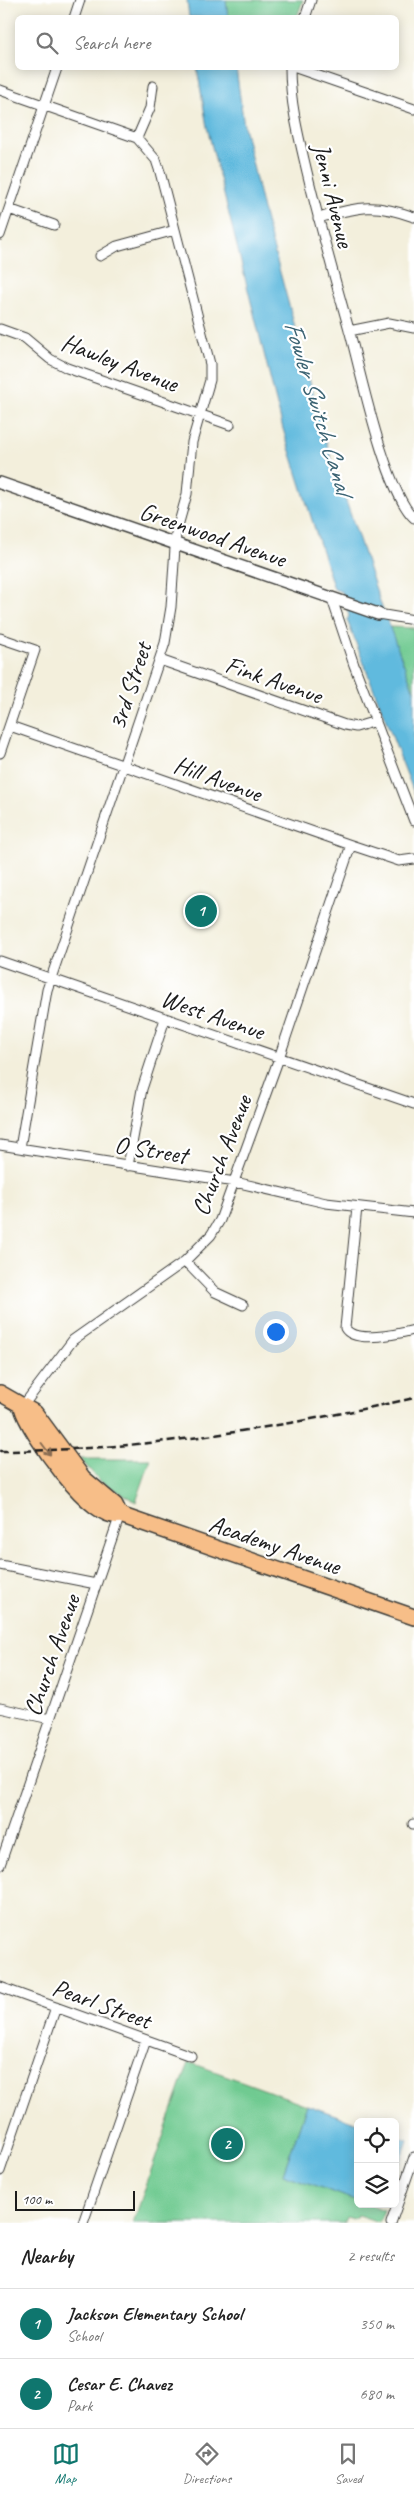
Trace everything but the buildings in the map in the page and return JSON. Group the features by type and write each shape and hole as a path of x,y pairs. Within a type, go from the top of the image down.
{"main road":[{"path":"0,1393 22,1407"},
{"name":"Academy Avenue","path":"22,1407 29,1426 75,1487 103,1512 116,1516 120,1515 414,1617"}],"street":[{"path":"75,15 80,0"},
{"path":"306,15 311,0"},
{"path":"0,235 56,70"},
{"name":"Jenni Avenue","path":"290,70 290,84 297,129 318,218 349,331 386,461 402,503 414,518"},
{"path":"302,70 414,109"},
{"path":"0,90 137,138 150,108 153,86"},
{"name":"3rd Street","path":"20,1148 50,980 160,660 170,622 175,544 187,494 192,442 210,380 210,364 156,160 148,147 137,138"},
{"path":"318,218 370,206 383,207 414,217"},
{"path":"9,209 54,225"},
{"path":"100,256 117,246 175,230"},
{"path":"349,331 389,323 414,328"},
{"name":"Hawley Avenue","path":"0,329 24,338 58,364 230,425"},
{"name":"Greenwood Avenue","path":"0,483 332,599 378,614 414,620"},
{"path":"332,599 414,821"},
{"path":"0,638 35,650 0,753"},
{"name":"Fink Avenue","path":"160,660 345,725 356,727 376,721"},
{"name":"Hill Avenue","path":"10,726 351,846 400,861 414,859"},
{"name":"Church Avenue","path":"22,1407 73,1340 185,1261 211,1235 223,1214 235,1182 351,846"},
{"name":"West Avenue","path":"0,961 50,980 414,1104"},
{"path":"128,1166 142,1089 165,1019"},
{"name":"O Street","path":"0,1145 235,1182 299,1197 357,1207 414,1213"},
{"path":"357,1207 344,1328 353,1335 367,1336 392,1335 414,1330"},
{"path":"185,1261 215,1292 242,1304"},
{"name":"Church Avenue","path":"0,1865 120,1515"},
{"path":"0,1565 96,1584"},
{"path":"0,1708 50,1719"},
{"name":"Pearl Street","path":"0,1987 191,2056"},
{"path":"0,2172 56,2007"},
{"path":"84,2223 146,2040"},
{"path":"391,2223 414,2158"}],"green space":[{"path":"226,0 303,0 298,15 228,15"},
{"path":"389,627 414,628 414,691"},
{"path":"80,1459 151,1459 136,1502 100,1481"},
{"path":"189,2062 307,2105 283,2174 354,2200 354,2208 379,2208 384,2210 379,2222 358,2215 353,2219 346,2217 344,2223 133,2223"}],"water":[{"path":"187,0 226,0 228,15 189,15"},
{"path":"197,70 236,70 244,126 263,210 328,448 382,607 414,691 414,793 347,620 349,616 342,592 334,589 283,429 207,127"},
{"path":"307,2105 354,2122 354,2200 283,2174"},
{"path":"399,2137 408,2140 399,2166"}],"railway":[{"path":"0,1451 104,1447 208,1436 312,1419 414,1398"}],"place":[{"name":"Jackson Elementary School","path":"201,911"},
{"name":"Cesar E. Chavez","path":"227,2144"}],"water label":[{"name":"Fowler Switch Canal","path":"319,407"}]}
